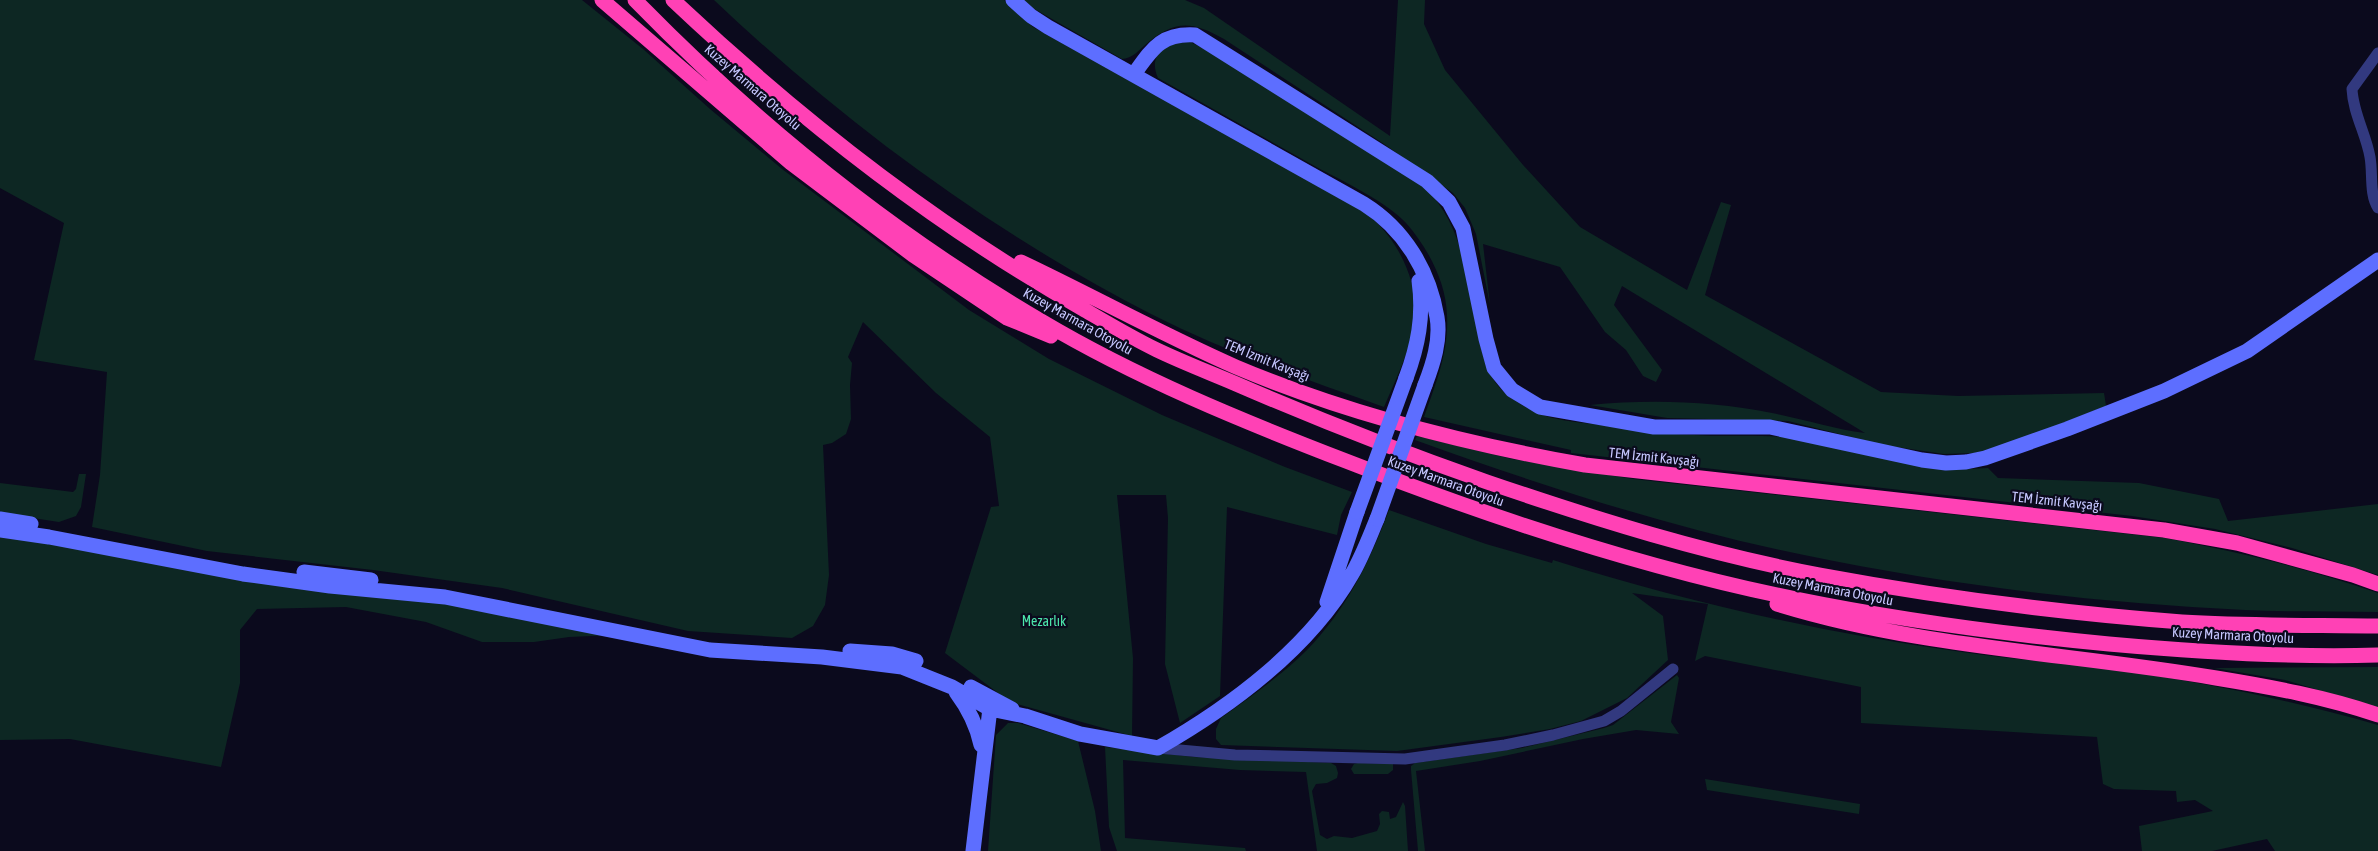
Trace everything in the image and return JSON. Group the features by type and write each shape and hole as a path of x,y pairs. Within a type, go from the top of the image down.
{"highway":[{"path":"602,0 791,163 913,255 1007,318 1114,361"},
{"name":"Kuzey Marmara Otoyolu","path":"635,0 733,94 807,156 892,222 976,281 1044,323 1114,361 1276,434 1452,502 1635,560 1794,599 1955,627 2199,651 2378,655"},
{"name":"Kuzey Marmara Otoyolu","path":"674,0 736,60 827,135 910,199 1048,289 1155,349 1364,438 1528,496 1623,525 1751,560 1817,574 2040,609 2185,622 2378,626"},
{"name":"TEM İzmit Kavşağı","path":"962,234 1090,295 1163,334 1236,367 1352,410 1426,431 1541,458 1585,466 2083,520 2203,536 2274,552 2378,584"},
{"path":"1635,560 1828,620 1923,637 2142,665 2268,686 2378,715"}],"street":[{"path":"1013,0 1031,16 1048,27 1380,214 1404,239 1416,257 1438,318 1433,365 1377,519 1351,575 1296,647 1262,677 1188,731 1158,748"},
{"path":"1134,74 1157,44 1176,36 1195,35 1427,181 1450,202 1463,228 1490,356 1502,380 1524,399 1540,407 1654,427 1770,427 1922,460 1952,463 1985,458 2067,429 2164,391 2246,351 2378,260"},
{"path":"2378,53 2352,89 2352,99 2370,157 2372,184 2378,208"},
{"path":"1322,615 1357,512 1415,354 1421,324 1421,297 1416,257"},
{"path":"0,519 241,564 499,596 710,640 892,654 913,660 990,704"},
{"path":"0,530 49,537 243,574 330,586 445,597 710,650 822,657 902,667 990,704 1080,734 1158,748 1235,755 1405,759 1504,745 1570,731 1604,721 1621,711 1673,669"},
{"path":"952,687 965,705 978,731 983,754"},
{"path":"973,851 990,704"},
{"path":"983,754 993,726 1001,720 1025,716"}],"green space":[{"name":"Mezarlık","path":"0,0 582,0 643,49 710,109 782,169 969,310 1049,359 1162,415 1285,467 1352,492 1341,515 1337,535 1227,507 1220,696 1180,723 1165,664 1168,518 1166,495 1117,495 1133,658 1132,736 1010,702 945,653 991,507 999,506 990,437 936,393 863,322 848,357 852,363 850,385 851,419 846,434 832,443 823,445 829,575 825,605 813,626 792,638 688,631 502,588 373,570 207,551 92,527 100,475 107,372 34,360 64,223 0,188"},
{"path":"714,0 1004,0 1033,27 1360,209 1375,221 1395,245 1409,274 1415,305 1415,321 1412,336 1403,363 1384,407 1266,364 1179,328 1091,282 1033,247 977,211 867,132 764,46"},
{"path":"1024,0 1185,0 1204,8 1390,136 1398,0 1425,0 1424,24 1445,70 1523,165 1580,227 1687,290 1721,202 1731,205 1705,295 1881,392 1958,396 2104,393 2106,406 2001,447 1975,453 1944,454 1883,445 1788,421 1667,418 1590,405 1635,402 1681,402 1727,406 1772,413 1865,433 1622,286 1614,305 1662,370 1656,382 1643,376 1626,350 1605,332 1560,267 1483,244 1490,305 1476,234 1465,208 1453,193 1384,144 1224,39 1201,28 1192,26 1174,27 1155,37 1136,53 1122,59 1031,7"},
{"path":"1190,42 1205,49 1424,186 1437,201 1455,234 1461,251 1481,347 1491,375 1499,387 1509,396 1538,413 1565,420 1656,432 1706,436 1792,438 1967,469 1988,468 1998,478 2139,483 2219,499 2228,521 2378,504 2378,575 2292,548 2215,529 2132,516 1571,453 1571,450 1424,417 1444,354 1447,315 1446,303 1439,278 1422,243 1398,215 1377,201 1158,78 1155,62 1161,51 1167,47"},
{"path":"1417,436 1512,459 1633,479 2165,538 2272,561 2378,593 2378,612 2245,610 2134,603 1968,584 1859,566 1754,544 1608,505 1511,474 1415,440"},
{"path":"79,474 86,474 81,507 76,516 59,522 0,513 0,483 73,492 76,489"},
{"path":"1389,510 1486,544 1552,563 1553,560 1705,603 1756,615 1858,636 1982,655 2105,668 2190,682 2284,701 2378,725 2378,851 2275,851 2267,839 2212,851 2142,851 2139,826 2213,811 2195,800 2177,802 2176,791 2114,789 2103,784 2097,737 1861,723 1861,687 1705,656 1695,661 1708,604 1632,593 1663,616 1668,660 1627,698 1581,721 1550,729 1501,737 1397,751 1221,745 1216,739 1216,729 1221,718 1266,686 1287,668 1307,650 1334,618 1356,584 1374,548"},
{"path":"0,530 445,597 614,635 569,637 534,642 482,642 426,622 346,607 257,609 240,630 240,683 221,767 70,739 0,740"},
{"path":"2378,667 2378,708 2285,680 2214,668"},
{"path":"1677,675 1679,678 1671,722 1679,734 1636,730 1583,739 1480,761 1416,771 1425,851 1418,851 1411,770 1411,766 1415,763 1522,748 1613,725"},
{"path":"1008,723 1018,723 1078,741 1095,811 1101,851 988,851 996,735"},
{"path":"1105,747 1194,757 1331,763 1336,766 1337,778 1327,783 1316,784 1312,791 1320,835 1327,839 1334,836 1352,838 1377,831 1380,824 1379,814 1382,811 1389,812 1390,819 1396,817 1403,802 1405,806 1408,851 1317,851 1306,772 1240,770 1123,760 1125,838 1245,848 1246,851 1117,851 1109,827"},
{"path":"1354,764 1393,764 1393,770 1388,774 1354,774 1351,769"},
{"path":"1705,779 1860,804 1859,814 1707,790"}]}
